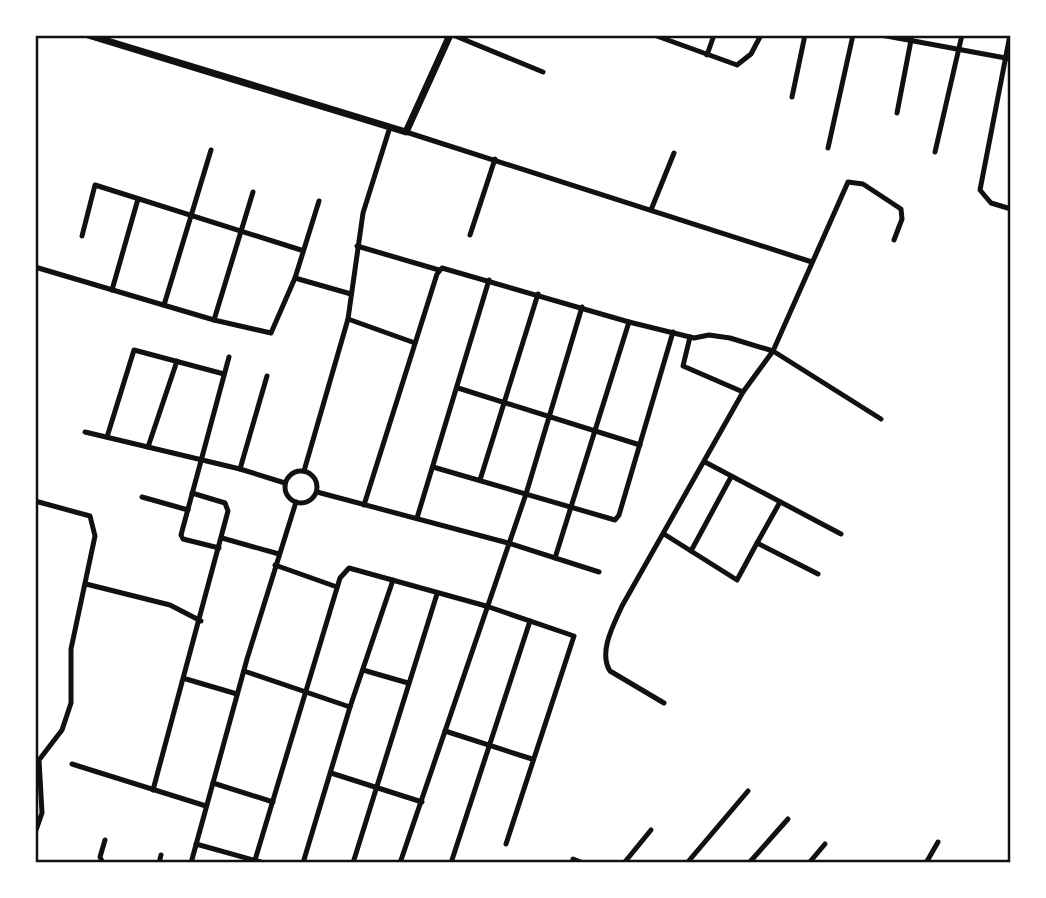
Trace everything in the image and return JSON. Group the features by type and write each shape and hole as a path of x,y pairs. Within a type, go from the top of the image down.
{"main road":[{"path":"88,35 406,132 452,35"}],"street":[{"path":"452,35 544,72"},
{"path":"654,35 737,65 751,54 761,35"},
{"path":"707,55 715,35"},
{"path":"792,97 806,35"},
{"path":"828,148 853,35"},
{"path":"881,35 911,38 1008,59"},
{"path":"935,152 962,35"},
{"path":"1010,35 1008,59 980,190 991,203 1011,209"},
{"path":"897,113 911,38"},
{"path":"304,471 348,319 357,246 372,177 390,127"},
{"path":"406,132 812,262"},
{"path":"164,305 211,150"},
{"path":"651,210 674,153"},
{"path":"470,235 495,159"},
{"path":"664,703 610,671 606,661 609,638 622,606 743,392 773,351 850,180 863,184 901,209 902,219 894,240"},
{"path":"82,236 95,185 302,250"},
{"path":"214,320 253,192"},
{"path":"112,290 138,199"},
{"path":"35,267 271,334 295,278 319,201"},
{"path":"357,246 439,270 449,268 629,322 690,337 715,336 773,351 881,419"},
{"path":"364,505 439,270"},
{"path":"295,278 351,294"},
{"path":"417,518 489,280"},
{"path":"480,480 538,294"},
{"path":"400,863 526,494 582,307"},
{"path":"348,319 415,343"},
{"path":"555,558 629,322"},
{"path":"433,467 610,521 616,519 673,332"},
{"path":"690,337 683,366 743,392"},
{"path":"107,437 132,352 141,351 224,374"},
{"path":"219,548 182,538 229,357"},
{"path":"148,447 177,361"},
{"path":"240,469 267,376"},
{"path":"457,388 640,445"},
{"path":"85,432 240,469 285,483"},
{"path":"705,462 841,534"},
{"path":"304,471 313,476 317,492 308,501 296,502 288,496 285,483 292,473 304,471"},
{"path":"691,551 731,477"},
{"path":"317,492 508,543 600,572"},
{"path":"153,790 186,679 222,538 227,505 192,493"},
{"path":"142,497 188,510"},
{"path":"35,501 92,519 95,536 71,649 68,718 39,760 41,813 35,833"},
{"path":"191,863 243,671 296,502"},
{"path":"664,534 737,580 780,502"},
{"path":"222,538 279,555"},
{"path":"757,543 818,574"},
{"path":"275,565 337,587"},
{"path":"255,860 337,587 343,571 349,568 486,606 571,634 575,640 532,759 506,844"},
{"path":"303,863 350,707 393,580"},
{"path":"86,584 170,605 201,621"},
{"path":"352,863 437,594"},
{"path":"451,863 530,621"},
{"path":"363,670 408,683"},
{"path":"243,671 350,707"},
{"path":"186,679 237,694"},
{"path":"445,731 532,759"},
{"path":"72,764 206,806"},
{"path":"331,773 422,802"},
{"path":"213,783 273,802"},
{"path":"687,863 748,791"},
{"path":"748,863 788,819"},
{"path":"624,863 651,830"},
{"path":"103,863 100,858 105,840"},
{"path":"926,863 938,842"},
{"path":"196,844 264,863"},
{"path":"809,863 825,844"},
{"path":"159,863 161,855"},
{"path":"573,859 583,863"}]}
